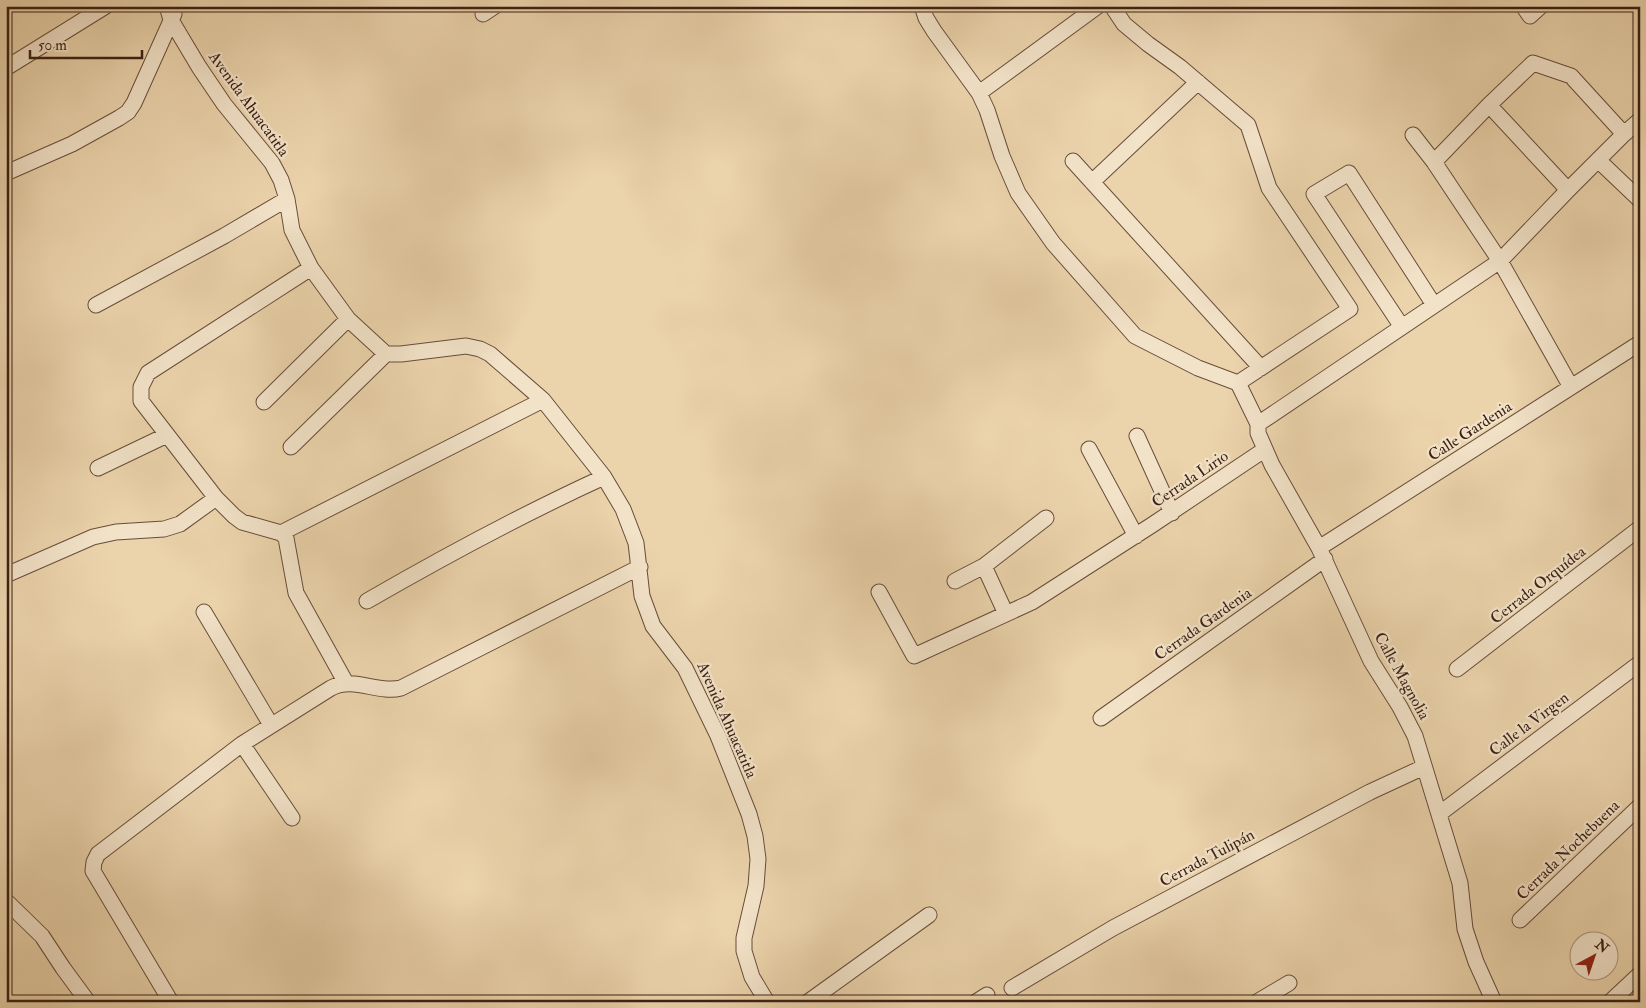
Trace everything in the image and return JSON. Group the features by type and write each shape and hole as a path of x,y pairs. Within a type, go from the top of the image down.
{"street":[{"path":"6,68 106,6"},
{"path":"922,6 926,18 934,31 979,94 987,110 1002,156 1018,193 1053,243 1135,336 1198,368 1238,383 1350,309 1269,188 1248,125 1180,67 1124,24 1112,6"},
{"path":"979,94 1098,6"},
{"path":"1524,6 1530,16 1541,6"},
{"path":"6,173 72,144 128,112 134,103 172,11"},
{"name":"Avenida Ahuacatitla","path":"172,11 199,67 224,104 272,163 281,180 287,198 292,230 311,268 348,319 386,354 466,346 480,349 500,360 543,400 604,477 623,509 631,527 640,567 642,596 653,626 685,668 718,736 749,814 755,836 758,859 756,886 744,938 747,964 752,978 767,1002"},
{"path":"1434,162 1533,63 1571,76 1624,134"},
{"path":"1092,182 1198,82"},
{"path":"1489,105 1568,190"},
{"path":"1258,424 1500,261 1568,190 1640,120"},
{"path":"1413,135 1434,162 1500,261 1571,388"},
{"path":"1598,160 1640,200"},
{"path":"1073,161 1261,368"},
{"path":"1402,328 1314,194 1349,174 1434,305"},
{"path":"96,305 224,236 287,198"},
{"path":"311,268 148,373 141,387 141,401 216,498 234,516 242,522 281,532 286,538 289,546 296,593 346,683"},
{"path":"264,402 348,319"},
{"name":"Calle Gardenia","path":"1322,554 1640,343"},
{"path":"291,447 386,354"},
{"name":"Calle Magnolia","path":"1238,383 1258,424 1258,433 1264,450 1322,554 1371,661 1400,707 1415,736 1460,883 1465,930 1476,962 1494,1002"},
{"path":"281,532 543,400"},
{"path":"98,468 168,435"},
{"path":"1136,436 1172,513"},
{"path":"1089,449 1136,536"},
{"name":"Cerrada Lirio","path":"879,592 914,656 1032,602 1172,513 1264,450"},
{"path":"367,601 450,553 554,500 604,477"},
{"path":"6,575 93,537 116,532 164,529 180,524 216,498"},
{"path":"955,581 984,566 1046,518"},
{"name":"Cerrada Orquídea","path":"1457,669 1640,528"},
{"name":"Cerrada Gardenia","path":"1101,718 1322,554"},
{"path":"984,566 1006,614"},
{"path":"171,1002 93,871 94,862 98,854 242,744 331,688 346,683 384,690 402,688 640,567"},
{"path":"204,612 270,725"},
{"name":"Calle la Virgen","path":"1439,814 1640,663"},
{"path":"242,744 292,818"},
{"name":"Cerrada Tulipán","path":"1012,988 1113,928 1370,792 1424,767"},
{"name":"Cerrada Nochebuena","path":"1520,920 1640,806"},
{"path":"6,901 42,936 62,968 88,1002"},
{"path":"808,1002 929,915"},
{"path":"1610,1002 1640,974"},
{"path":"1257,1002 1290,983"}]}
